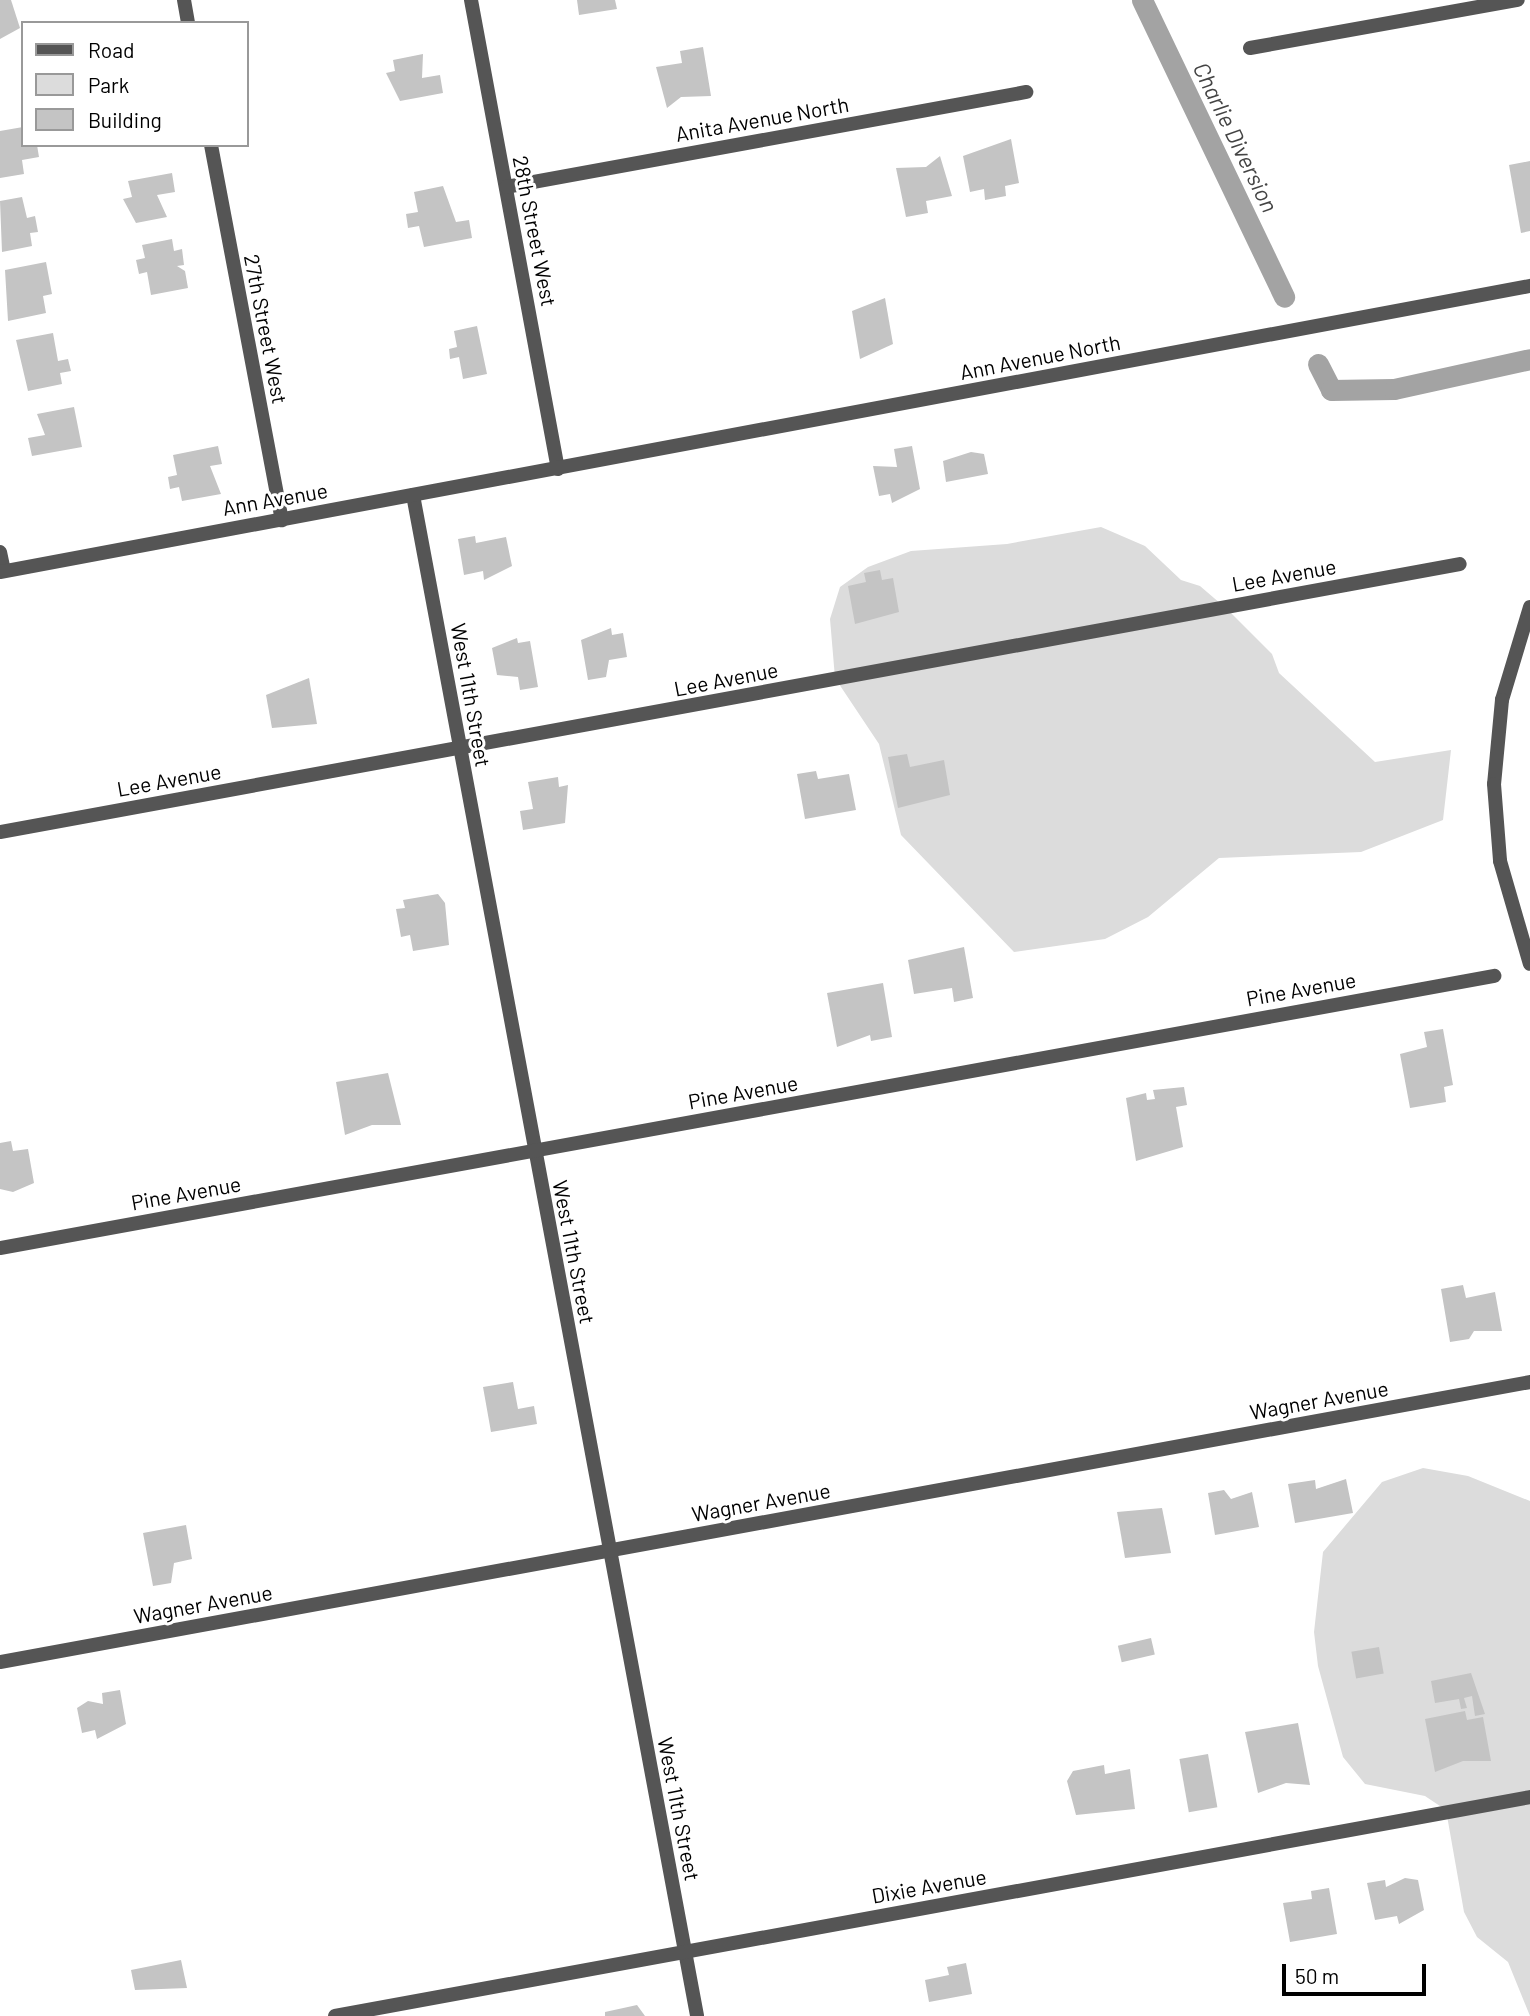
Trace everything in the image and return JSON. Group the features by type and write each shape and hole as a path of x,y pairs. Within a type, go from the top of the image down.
{"street":[{"path":"184,0 188,21"},
{"name":"28th Street West","path":"471,0 558,469"},
{"path":"1250,48 1518,0"},
{"name":"Anita Avenue North","path":"506,187 1026,92"},
{"name":"27th Street West","path":"211,147 282,520"},
{"name":"Ann Avenue North","path":"558,469 1530,286"},
{"name":"Ann Avenue","path":"2,571 558,469"},
{"name":"West 11th Street","path":"413,495 697,2016"},
{"path":"0,552 2,571"},
{"name":"Lee Avenue","path":"0,832 459,745 603,724 1460,564"},
{"path":"1530,607 1502,700 1494,784 1500,861 1530,964"},
{"name":"Pine Avenue","path":"0,1248 1494,976"},
{"name":"Wagner Avenue","path":"0,1662 1530,1382"},
{"name":"Dixie Avenue","path":"335,2016 1530,1797"}],"green space":[{"path":"1101,527 1145,546 1181,580 1200,586 1228,610 1272,654 1279,673 1375,762 1451,750 1443,820 1361,852 1219,858 1148,917 1105,939 1014,952 901,835 879,744 835,678 830,619 840,587 868,567 911,551 1007,544"},
{"path":"1423,1468 1468,1476 1530,1501 1530,2016 1508,1962 1477,1937 1464,1912 1446,1810 1425,1796 1365,1784 1343,1757 1318,1666 1314,1632 1323,1552 1382,1482"}],"building":[{"path":"0,0 11,0 20,28 0,39"},
{"path":"577,0 615,0 617,9 579,15"},
{"path":"703,47 711,96 681,97 667,108 656,67 682,63 680,51"},
{"path":"423,54 422,78 440,75 443,93 400,101 386,73 395,71 393,60"},
{"path":"21,127 21,147 37,147 39,157 22,160 24,174 0,178 0,131"},
{"path":"1011,139 1019,183 1005,186 1006,196 985,200 984,189 970,192 963,156"},
{"path":"940,156 952,196 926,201 928,213 906,217 896,168 926,167"},
{"path":"1530,161 1530,231 1521,233 1509,165"},
{"path":"172,173 175,192 157,195 167,217 136,223 123,199 132,197 128,181"},
{"path":"443,186 456,222 469,220 472,238 424,247 419,226 408,228 406,214 418,212 414,192"},
{"path":"22,197 27,218 35,216 38,232 30,233 32,246 2,252 0,201"},
{"path":"172,239 174,251 182,249 184,265 177,266 185,271 188,288 151,295 147,272 139,274 136,260 145,258 142,245"},
{"path":"46,262 52,294 43,296 46,313 8,321 5,270"},
{"path":"885,298 893,344 860,359 852,311"},
{"path":"477,326 487,374 463,379 459,357 450,359 449,349 457,347 454,331"},
{"path":"53,333 58,361 68,359 71,371 60,373 62,384 28,391 16,340"},
{"path":"74,407 82,447 32,456 28,438 45,435 37,414"},
{"path":"218,446 222,464 210,466 221,494 182,501 179,487 170,489 168,477 177,475 173,455"},
{"path":"912,446 920,489 892,503 890,494 879,496 873,466 897,467 894,449"},
{"path":"971,452 984,454 988,474 946,482 943,461"},
{"path":"475,536 476,543 506,537 512,566 484,580 483,571 464,575 458,539"},
{"path":"880,570 882,580 893,578 899,612 855,624 848,586 866,582 864,573"},
{"path":"611,628 612,635 623,633 627,657 609,660 606,677 588,680 581,640"},
{"path":"517,638 518,643 530,641 538,687 520,690 518,677 497,675 492,648"},
{"path":"309,678 317,724 272,728 266,695"},
{"path":"907,754 910,767 944,760 950,795 898,808 888,757"},
{"path":"816,771 818,779 849,774 856,810 805,819 797,774"},
{"path":"558,777 559,787 568,785 565,823 523,830 520,811 533,809 528,782"},
{"path":"438,894 445,903 449,945 413,951 410,935 401,937 396,909 405,908 403,900"},
{"path":"964,947 973,998 954,1002 952,988 914,994 908,960"},
{"path":"883,983 892,1037 871,1041 870,1035 837,1047 827,993"},
{"path":"1443,1029 1453,1085 1444,1087 1446,1102 1410,1108 1400,1054 1427,1047 1424,1032"},
{"path":"388,1073 401,1125 372,1125 345,1135 336,1082"},
{"path":"1184,1087 1187,1105 1176,1107 1183,1147 1136,1161 1126,1098 1146,1093 1147,1100 1155,1099 1153,1090"},
{"path":"11,1141 13,1151 28,1149 34,1183 13,1192 0,1189 0,1143"},
{"path":"1463,1285 1466,1298 1495,1292 1502,1331 1474,1331 1469,1339 1450,1342 1441,1289"},
{"path":"513,1382 518,1409 534,1406 537,1424 491,1432 483,1387"},
{"path":"1346,1479 1353,1513 1295,1523 1288,1484 1315,1480 1316,1489"},
{"path":"1224,1490 1231,1499 1252,1492 1259,1527 1215,1535 1208,1493"},
{"path":"1162,1508 1171,1553 1125,1558 1117,1512"},
{"path":"186,1525 192,1559 174,1563 171,1583 153,1586 143,1533"},
{"path":"1151,1638 1155,1655 1122,1662 1118,1646"},
{"path":"1379,1647 1384,1674 1356,1678 1351,1652"},
{"path":"1471,1673 1485,1714 1475,1716 1472,1696 1464,1698 1467,1708 1461,1709 1459,1699 1435,1703 1431,1681"},
{"path":"120,1690 126,1724 97,1739 95,1730 82,1733 77,1708 88,1701 103,1704 102,1693"},
{"path":"1465,1711 1467,1720 1483,1717 1491,1761 1463,1761 1435,1772 1425,1719"},
{"path":"1298,1723 1310,1785 1286,1783 1258,1793 1245,1732"},
{"path":"1208,1754 1217,1807 1189,1812 1179,1759"},
{"path":"1104,1765 1105,1774 1130,1769 1135,1809 1076,1815 1067,1781 1073,1771"},
{"path":"1405,1878 1418,1880 1424,1910 1399,1924 1397,1916 1375,1920 1367,1883 1385,1880 1386,1887"},
{"path":"1329,1888 1337,1934 1290,1942 1283,1903 1312,1899 1311,1891"},
{"path":"181,1960 187,1988 135,1990 131,1970"},
{"path":"966,1963 972,1994 929,2002 925,1980 949,1975 947,1967"},
{"path":"637,2005 645,2016 605,2016 605,2012"}],"waterway":[{"name":"Charlie Diversion","path":"1142,0 1284,297"},
{"name":"Charlie Diversion","path":"1318,364 1331,390 1394,389 1530,359"}]}
